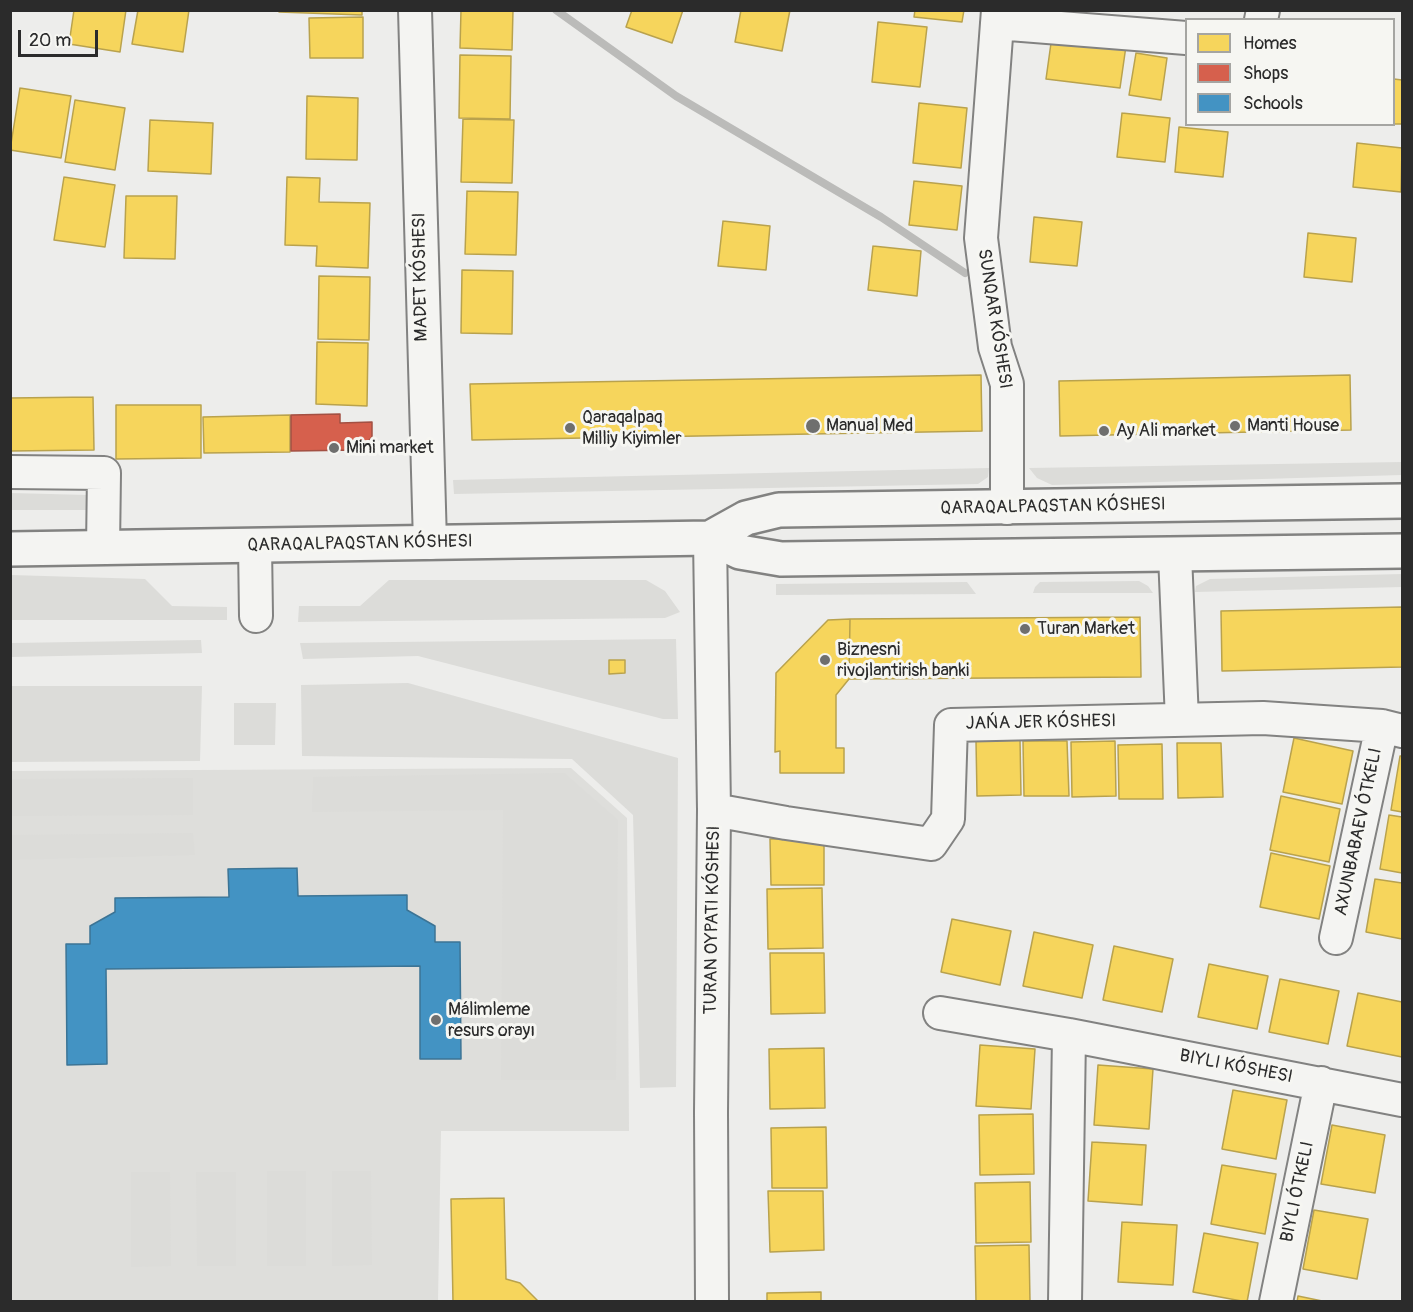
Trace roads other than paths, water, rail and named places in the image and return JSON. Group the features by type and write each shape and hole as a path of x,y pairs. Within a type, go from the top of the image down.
{"main road":[{"name":"QARAQALPAQSTAN KÓSHESI","path":"711,538 746,518 779,510 1402,501"},
{"name":"QARAQALPAQSTAN KÓSHESI","path":"10,549 711,538 740,552 781,559 1402,551"}],"street":[{"name":"MADET KÓSHESI","path":"416,10 430,543"},
{"name":"SUNQAR KÓSHESI","path":"1008,508 1007,384 995,347 981,238 998,17 1185,38"},
{"path":"10,472 104,472 103,548"},
{"path":"711,538 714,810 711,1302"},
{"path":"255,545 256,616"},
{"path":"1175,555 1182,720"},
{"name":"JAŃA JER KÓSHESI","path":"714,810 931,844 948,819 951,725 1263,718 1392,728"},
{"name":"AXUNBABAEV ÓTKELI","path":"1336,938 1392,728"},
{"name":"BIYLI KÓSHESI","path":"940,1013 1069,1035 1402,1100"},
{"path":"1065,1302 1069,1035"},
{"name":"BIYLI ÓTKELI","path":"1276,1302 1321,1083"}],"waterway":[{"path":"556,10 676,96 881,217 965,273"}],"place":[{"name":"Manual Med","path":"813,426"},
{"name":"Manti House","path":"1235,426"},
{"name":"Qaraqalpaq Milliy Kiyimler","path":"570,428"},
{"name":"Ay Ali market","path":"1104,431"},
{"name":"Mini market","path":"334,448"},
{"name":"Turan Market","path":"1025,629"},
{"name":"Biznesni rivojlantirish banki","path":"825,660"},
{"name":"Málimleme resurs orayı","path":"436,1020"}]}
